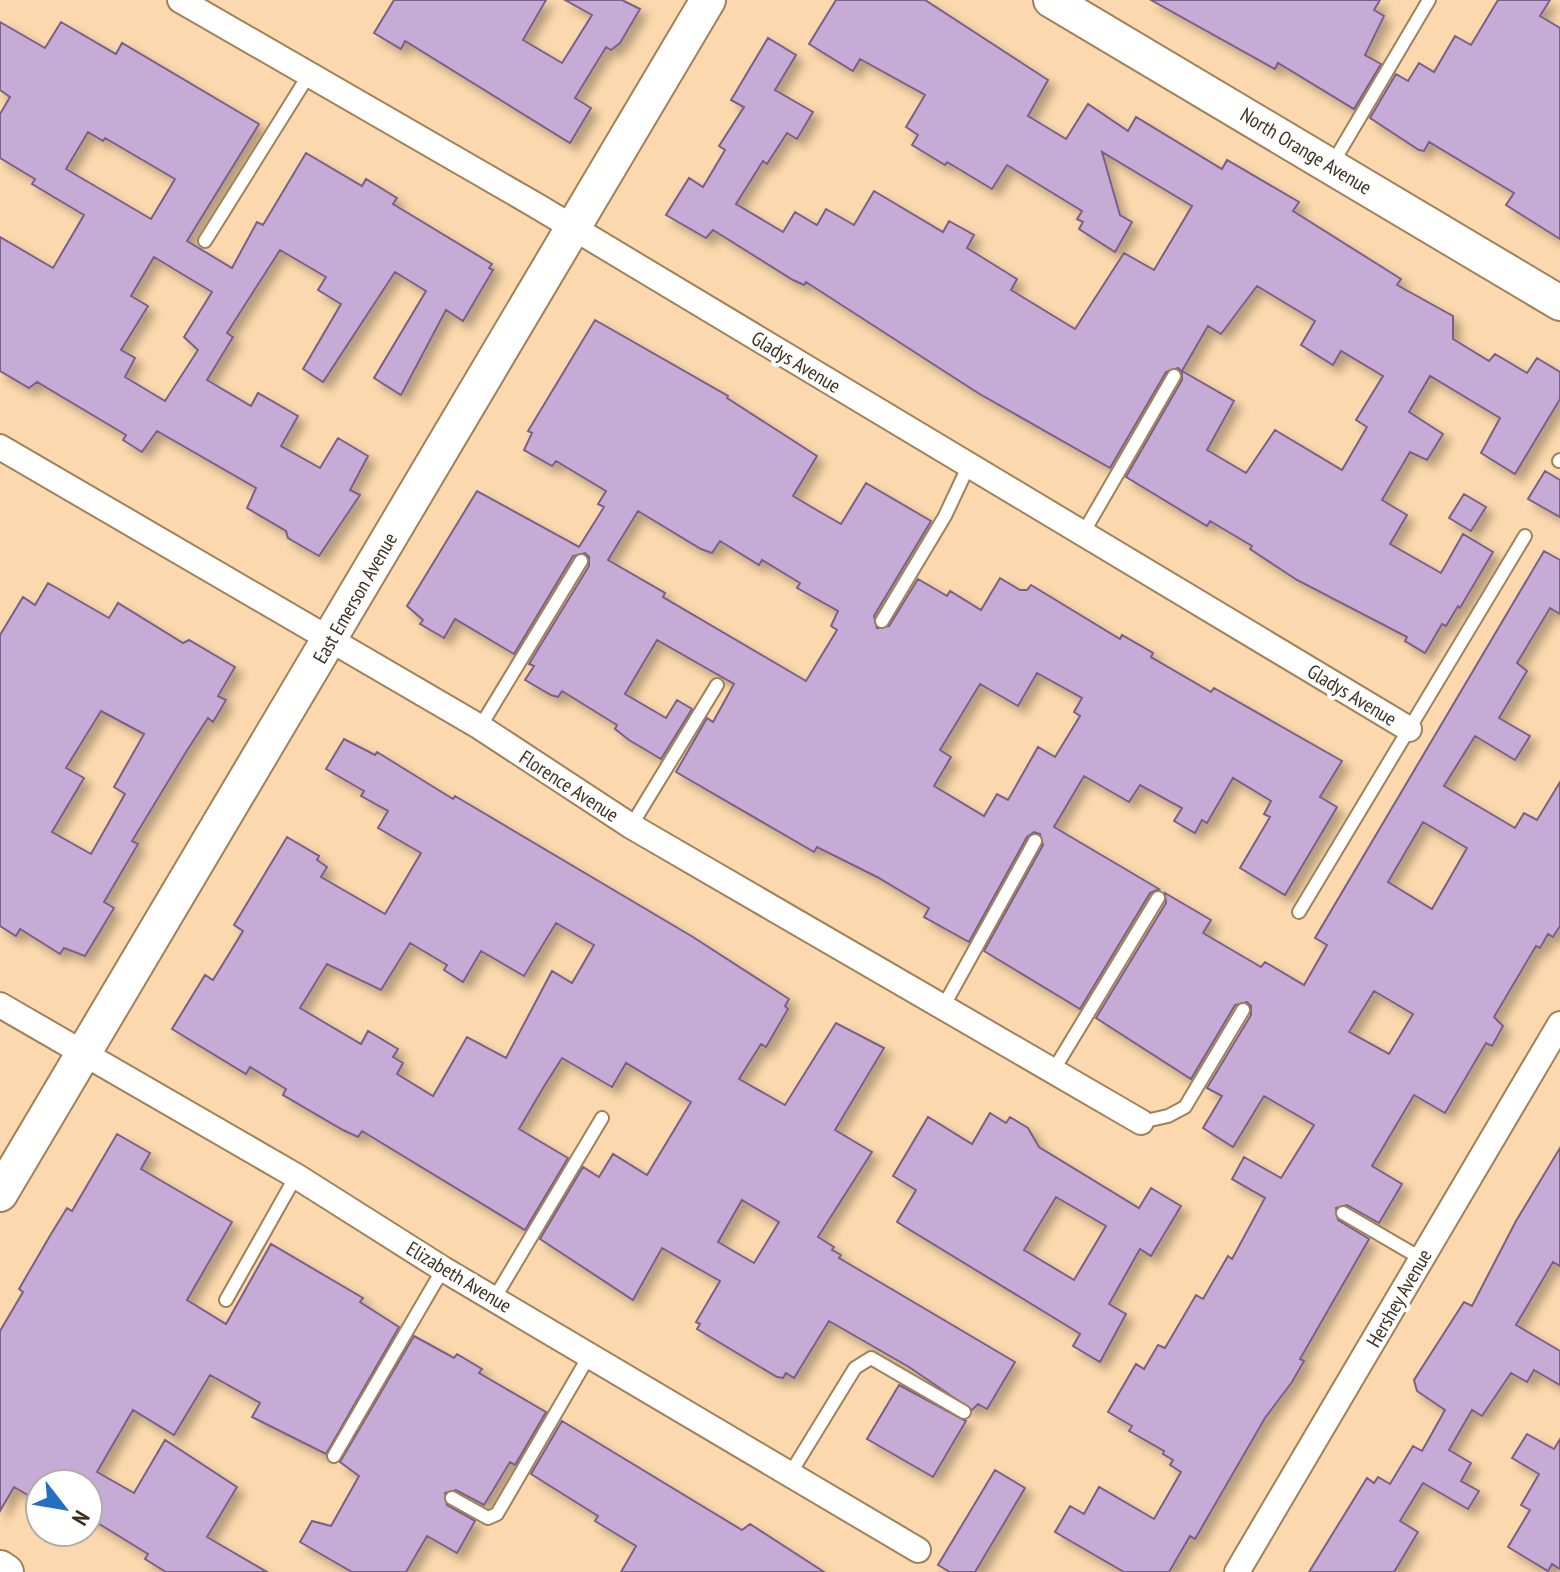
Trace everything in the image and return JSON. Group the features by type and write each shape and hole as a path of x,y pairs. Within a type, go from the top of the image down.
{"street":[{"name":"Gladys Avenue","path":"180,0 572,228 1409,729"},
{"name":"East Emerson Avenue","path":"0,1194 708,0"},
{"name":"North Orange Avenue","path":"1051,0 1560,303"},
{"name":"Florence Avenue","path":"0,447 480,727 631,826 1141,1122"},
{"name":"Elizabeth Avenue","path":"0,1005 296,1176 443,1269 918,1550"},
{"name":"Hershey Avenue","path":"1237,1572 1560,1024"},
{"path":"0,1568 6,1572"}],"lane":[{"path":"1331,166 1429,0"},
{"path":"205,241 308,76"},
{"path":"1082,535 1174,376"},
{"path":"882,621 945,516 968,467"},
{"path":"1299,912 1525,536"},
{"path":"480,727 581,561"},
{"path":"631,826 717,685"},
{"path":"943,1007 1035,841"},
{"path":"1053,1071 1158,898"},
{"path":"1141,1122 1168,1116 1185,1107 1243,1010"},
{"path":"494,1299 602,1118"},
{"path":"226,1300 296,1176"},
{"path":"1343,1213 1422,1259"},
{"path":"334,1456 443,1269"},
{"path":"452,1498 488,1518 497,1514 589,1356"},
{"path":"790,1474 855,1368 871,1358 964,1412"}],"building":[{"path":"394,0 546,0 523,40 562,63 592,15 565,0 622,0 640,9 620,43 611,50 606,47 575,98 591,108 570,143 405,41 401,49 374,33"},
{"path":"836,0 925,0 1048,80 1028,116 1066,139 1088,104 1128,131 1136,117 1222,169 1227,160 1299,202 1293,211 1401,279 1397,285 1453,316 1453,339 1489,361 1495,354 1527,373 1537,358 1560,372 1560,399 1515,474 1481,453 1500,418 1430,376 1409,412 1443,434 1427,460 1410,452 1382,500 1407,515 1390,544 1441,573 1463,534 1493,552 1460,608 1458,606 1446,626 1442,624 1425,653 1405,641 1407,637 1297,580 1250,549 1252,546 1210,521 1207,526 1126,477 1182,380 1182,372 1178,368 1166,372 1110,468 978,393 806,282 804,285 793,280 713,230 706,238 666,215 689,178 703,187 725,150 719,146 744,107 731,100 768,38 796,55 775,90 813,112 797,139 787,133 767,164 763,161 736,204 783,232 795,212 817,225 826,209 854,225 874,191 943,232 949,221 974,235 967,248 1017,279 1011,290 1075,329 1124,253 1154,270 1192,206 1102,152 1120,215 1132,222 1115,252 1079,229 1083,222 1077,219 1082,211 1007,165 992,189 912,145 918,135 906,127 925,95 860,59 853,71 809,44","holes":["1257,286 1315,321 1301,345 1333,365 1341,351 1383,376 1356,420 1367,427 1342,470 1275,430 1246,473 1207,450 1234,401 1182,371 1208,326 1221,334"]},
{"path":"1151,0 1380,0 1374,10 1384,16 1365,55 1381,64 1354,109 1278,63 1275,69"},
{"path":"1498,0 1550,0 1540,16 1560,28 1560,239 1506,205 1514,193 1429,142 1424,151 1419,150 1370,118 1396,74 1408,81 1419,63 1434,72 1455,36 1471,45"},
{"path":"0,22 45,48 61,22 116,54 122,43 259,124 187,241 232,268 257,222 263,225 306,153 362,186 366,179 397,198 393,204 492,264 489,268 493,270 463,321 446,310 401,395 374,378 426,291 395,272 323,382 303,369 341,304 318,290 326,277 280,250 227,333 233,337 207,380 251,406 258,393 298,416 281,446 320,468 338,438 368,456 350,490 360,495 319,556 288,538 286,531 247,508 256,488 157,431 142,452 123,440 126,435 37,382 29,388 0,371 0,237 53,268 84,215 32,184 35,179 0,158 0,114 10,97 0,90","holes":["88,132 103,141 105,138 175,179 151,219 66,169","154,257 212,292 184,337 198,350 165,401 125,377 135,358 121,350 148,306 131,296"]},
{"path":"595,320 728,396 817,456 793,496 841,524 866,483 931,521 874,616 877,628 889,626 918,579 947,596 950,591 981,610 1000,578 1020,590 1027,590 1031,585 1120,639 1122,635 1153,653 1151,657 1211,692 1214,688 1342,761 1320,797 1337,807 1285,895 1240,868 1270,817 1264,814 1271,801 1233,778 1207,823 1202,820 1195,833 1174,821 1182,808 1140,785 1129,802 1084,776 1054,827 1159,889 1150,893 1080,1009 984,951 1043,845 1040,834 1034,832 1027,837 969,942 924,917 929,908 877,877 817,847 814,852 676,772 707,718 713,722 734,684 657,640 625,694 666,718 677,700 692,709 661,759 629,740 615,729 617,725 562,691 558,697 551,695 525,680 534,666 529,664 589,566 589,557 585,553 573,556 514,654 455,619 444,638 420,624 423,620 407,606 477,491 579,547 604,507 598,504 606,491 556,461 552,466 524,450 532,433 528,431","holes":["638,511 701,549 712,553 720,541 759,565 762,560 800,583 797,588 838,611 831,626 837,630 806,681 663,597 665,593 608,560","1037,673 1082,698 1074,712 1080,716 1055,757 1038,747 1008,800 997,794 984,816 934,786 951,757 940,750 980,684 1018,706"]},
{"path":"1545,471 1560,480 1560,517 1528,499"},
{"path":"1464,494 1486,507 1471,531 1449,518"},
{"path":"1544,551 1560,560 1560,614 1550,608 1517,663 1527,671 1499,718 1530,736 1515,760 1475,736 1444,786 1515,828 1524,813 1537,820 1560,782 1560,926 1553,937 1548,934 1540,948 1536,946 1494,1017 1503,1026 1492,1046 1486,1043 1445,1113 1414,1095 1372,1166 1402,1184 1379,1223 1347,1205 1336,1208 1338,1220 1369,1239 1300,1359 1304,1361 1292,1382 1265,1418 1195,1539 1190,1536 1169,1572 1124,1572 1055,1532 1070,1506 1084,1514 1099,1487 1154,1519 1181,1472 1170,1465 1173,1460 1163,1454 1164,1451 1129,1431 1132,1426 1108,1412 1136,1364 1144,1369 1158,1345 1165,1348 1196,1295 1203,1299 1228,1256 1232,1259 1265,1198 1232,1179 1244,1157 1281,1178 1314,1125 1264,1096 1233,1147 1203,1128 1222,1096 1207,1088 1251,1015 1251,1006 1247,1002 1235,1005 1191,1079 1096,1018 1166,903 1165,893 1211,920 1203,933 1261,967 1265,962 1304,985 1327,945 1315,938","holes":["1423,822 1467,848 1432,909 1388,882","1374,991 1413,1014 1389,1054 1349,1032"]},
{"path":"48,583 109,618 118,603 183,643 189,640 235,667 218,696 226,700 213,722 208,718 132,841 138,844 104,902 114,908 85,956 64,948 60,954 20,929 16,936 0,926 0,635 23,597 35,605","holes":["101,711 144,734 114,787 125,794 91,854 52,832 84,778 66,768"]},
{"path":"344,739 375,755 377,752 693,937 789,999 785,1006 788,1009 766,1047 761,1044 739,1079 785,1105 836,1023 884,1048 835,1130 872,1152 818,1237 834,1247 832,1250 841,1255 839,1258 1015,1362 987,1409 978,1404 972,1410 909,1367 829,1321 794,1378 786,1373 783,1378 777,1377 697,1329 700,1324 696,1322 720,1281 662,1248 633,1300 540,1239 583,1167 599,1177 613,1154 647,1175 691,1102 626,1063 612,1087 562,1058 543,1088 519,1129 568,1158 525,1230 362,1131 358,1137 283,1095 286,1089 250,1067 246,1074 172,1029 205,975 213,980 243,931 234,925 287,837 319,856 317,860 327,867 321,877 385,914 421,853 378,828 388,811 361,796 364,791 326,769","holes":["556,923 594,945 572,983 552,971 506,1058 467,1037 433,1096 397,1074 403,1063 393,1057 398,1049 368,1031 361,1044 300,1008 327,964 381,990 410,943 447,965 444,970 463,982 481,951 524,976","742,1200 779,1222 754,1263 718,1242"]},
{"path":"990,1113 1006,1123 1010,1117 1028,1128 1039,1147 1139,1208 1151,1188 1181,1206 1151,1256 1140,1249 1109,1304 1126,1314 1100,1362 1073,1346 1080,1334 897,1222 916,1190 893,1176 928,1117 972,1144","holes":["1056,1197 1106,1226 1074,1280 1024,1250"]},
{"path":"117,1134 150,1153 141,1169 232,1222 187,1300 226,1324 271,1244 363,1298 360,1302 399,1327 326,1454 252,1417 260,1403 210,1375 174,1435 133,1410 99,1468 24,1468 24,1493 14,1487 0,1511 0,1331 23,1292 19,1289 51,1234 67,1208 72,1211"},
{"path":"1560,1148 1560,1266 1553,1262 1516,1325 1560,1351 1560,1385 1534,1370 1527,1382 1511,1373 1482,1416 1472,1410 1449,1450 1471,1463 1461,1481 1479,1491 1468,1509 1423,1483 1400,1521 1418,1532 1394,1572 1309,1572 1367,1478 1374,1483 1378,1477 1390,1484 1413,1446 1422,1451 1445,1410 1417,1391 1414,1380 1464,1302 1472,1306 1516,1221"},
{"path":"414,1336 454,1358 457,1354 482,1369 479,1373 546,1412 515,1465 510,1462 484,1505 456,1490 445,1493 447,1505 475,1521 457,1553 427,1536 406,1572 352,1572 300,1542 312,1521 331,1526 359,1476 340,1462"},
{"path":"899,1385 966,1421 933,1477 867,1439"},
{"path":"562,1421 742,1530 750,1524 824,1572 621,1572 636,1546 595,1521 598,1516 531,1474"},
{"path":"1527,1434 1554,1449 1560,1439 1560,1569 1552,1564 1548,1571 1508,1547 1530,1510 1521,1505 1539,1474 1512,1458"},
{"path":"165,1440 237,1487 207,1537 267,1572 166,1572 145,1559 148,1554 104,1527 104,1476 134,1493"},
{"path":"995,1470 1025,1488 975,1572 950,1572 938,1565"}]}
